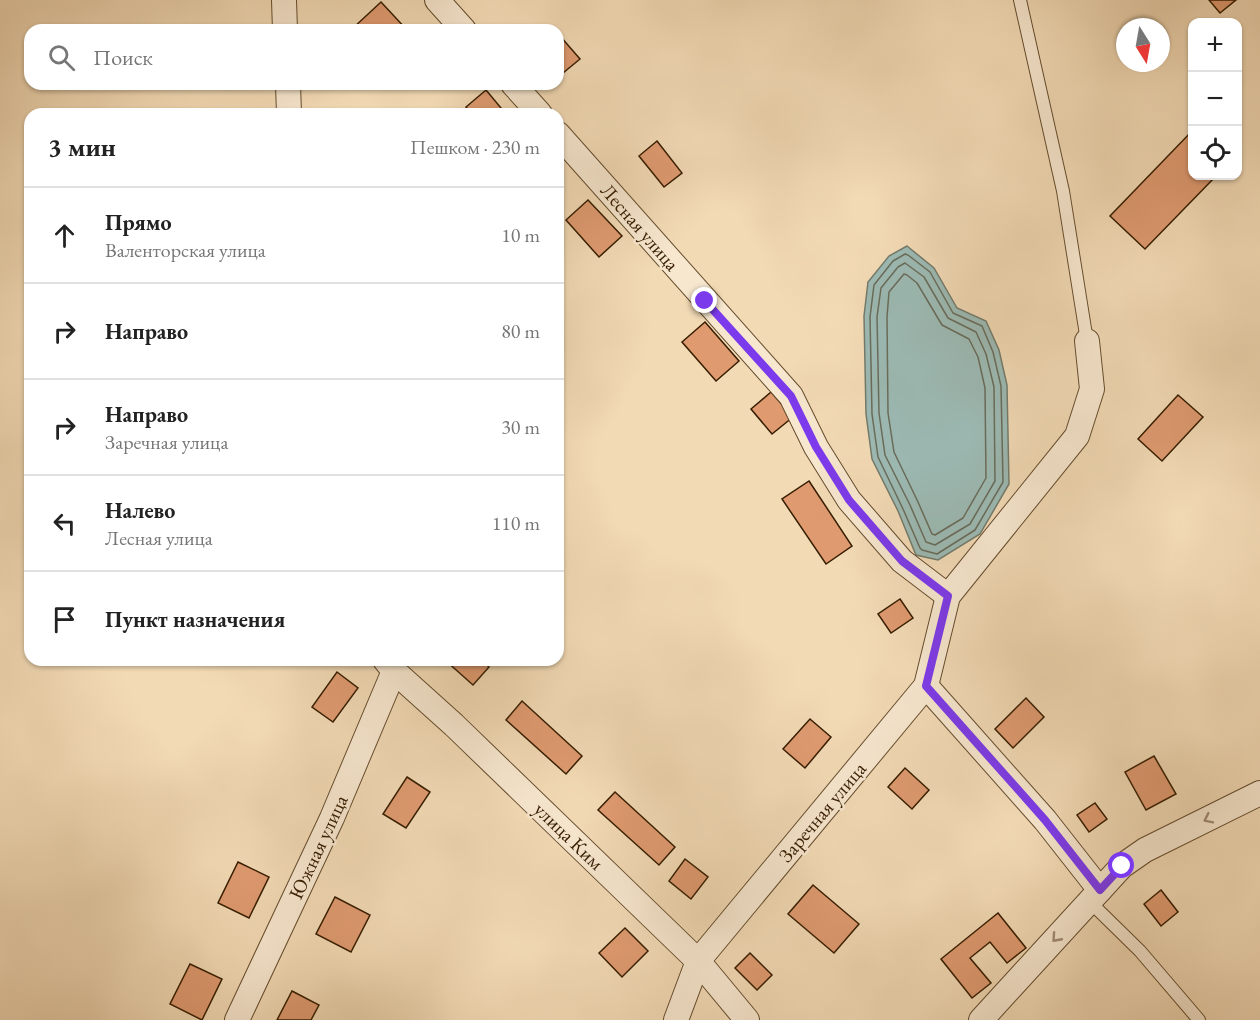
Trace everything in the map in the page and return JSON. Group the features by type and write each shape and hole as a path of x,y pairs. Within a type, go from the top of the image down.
{"street":[{"path":"284,0 285,24"},
{"path":"437,0 459,24"},
{"path":"288,90 289,108"},
{"path":"518,90 535,108"},
{"name":"Лесная улица","path":"564,141 791,396 816,447 849,500 902,561 948,596"},
{"path":"948,596 1077,436 1092,389 1087,341"},
{"name":"Заречная улица","path":"676,1020 698,961 926,686 948,596"},
{"name":"улица Ким","path":"389,666 454,725 698,961 747,1020"},
{"name":"Южная улица","path":"237,1020 332,818 389,666"},
{"path":"926,686 1045,820 1095,896"},
{"path":"981,1020 1122,866 1145,850 1260,793"}],"lane":[{"path":"1020,0 1063,191 1087,341"},
{"path":"1095,896 1199,1020"}],"water":[{"path":"907,246 934,268 957,308 986,321 999,350 1007,385 1009,484 980,534 938,560 916,555 898,511 872,459 866,414 864,316 868,282 889,256"}],"building":[{"path":"1209,0 1236,0 1220,13"},
{"path":"381,2 401,24 357,24"},
{"path":"564,41 580,59 564,72"},
{"path":"486,90 501,108 467,108"},
{"path":"1188,135 1188,180 1212,180 1145,249 1110,216"},
{"path":"657,141 682,173 664,187 639,156"},
{"path":"588,200 622,236 599,257 566,220"},
{"path":"705,322 739,361 716,381 682,342"},
{"path":"771,392 793,417 772,434 751,409"},
{"path":"1178,395 1203,417 1162,461 1138,439"},
{"path":"809,481 852,546 826,564 782,499"},
{"path":"900,599 913,618 891,633 878,614"},
{"path":"452,666 488,666 473,685"},
{"path":"337,672 358,688 333,722 312,707"},
{"path":"1026,698 1044,717 1013,748 995,729"},
{"path":"522,701 582,756 566,774 506,720"},
{"path":"810,719 831,737 805,768 783,749"},
{"path":"1154,756 1176,794 1146,810 1125,772"},
{"path":"905,768 929,790 912,809 888,787"},
{"path":"407,777 430,792 406,828 383,814"},
{"path":"615,792 675,847 659,865 598,810"},
{"path":"1095,803 1107,819 1089,832 1077,815"},
{"path":"685,859 708,877 691,899 669,881"},
{"path":"238,862 269,877 249,918 218,903"},
{"path":"813,885 859,924 834,953 788,914"},
{"path":"1161,890 1178,912 1161,926 1144,904"},
{"path":"335,897 370,915 351,952 316,934"},
{"path":"998,913 1026,948 1007,963 990,942 970,958 991,983 972,998 941,959"},
{"path":"625,928 648,951 622,977 599,953"},
{"path":"750,953 772,975 757,990 735,968"},
{"path":"190,964 222,979 202,1020 170,1004"},
{"path":"292,991 319,1005 311,1020 277,1020"}],"route":[{"path":"705,301 791,396 816,447 849,500 902,561 948,596 926,686 1045,820 1100,890 1122,866"}]}
